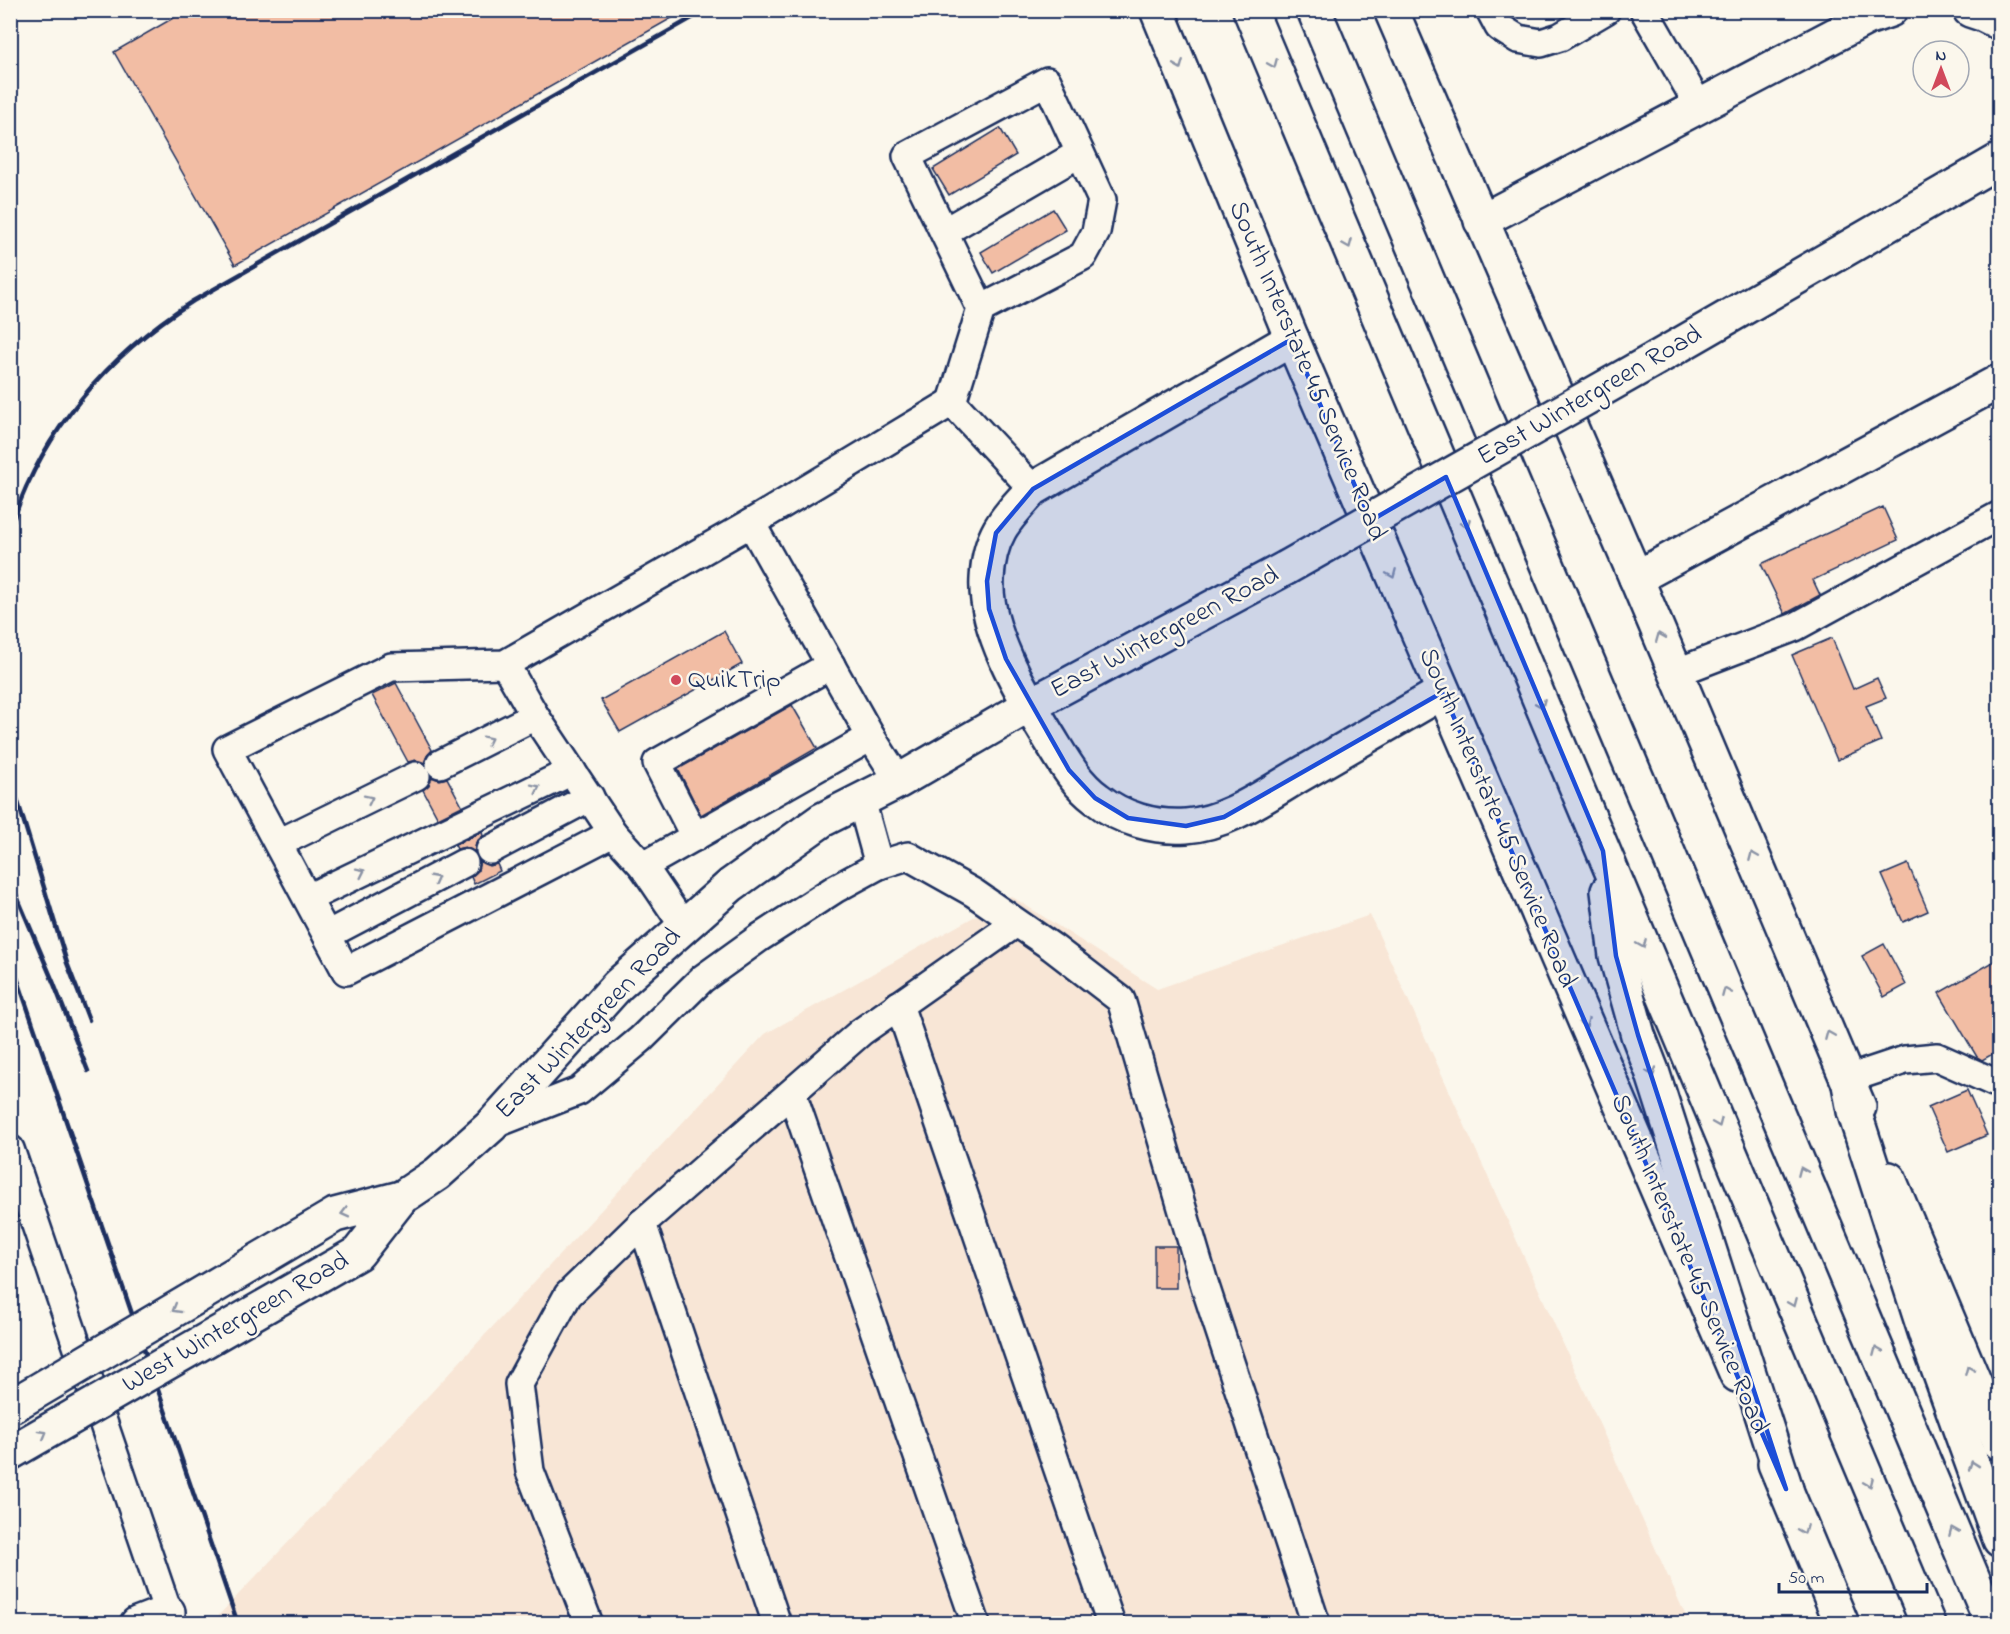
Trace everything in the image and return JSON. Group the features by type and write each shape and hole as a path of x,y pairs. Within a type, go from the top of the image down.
{"main road":[{"name":"South Interstate 45 Service Road","path":"1157,10 1292,339 1842,1623"},
{"path":"1250,10 1928,1623"},
{"path":"1314,10 1992,1623"},
{"path":"1391,10 1636,578 1848,1079 1991,1398 2000,1443"},
{"path":"1481,221 1867,18 1890,10"},
{"path":"1970,10 2000,23"},
{"name":"East Wintergreen Road","path":"401,1198 437,1174 491,1126 618,985 683,925 730,885 822,820 898,781 1030,705 1286,568 2000,160"},
{"path":"1292,339 1033,489 1008,516 996,533 987,581 989,609 1006,659 1030,705 1069,770 1095,798 1128,818 1147,823 1186,826 1205,823 1242,808 1443,692"},
{"path":"1636,578 2000,381"},
{"path":"1603,851 1616,956 1638,1035 1786,1489"},
{"path":"1848,1079 1854,1111 1928,1338 2000,1540"},
{"name":"West Wintergreen Road","path":"10,1407 334,1215 401,1198"},
{"name":"West Wintergreen Road","path":"10,1453 358,1253 401,1198"},
{"path":"136,1623 170,1618"}],"street":[{"path":"1490,10 1499,27 1518,39 1541,43 1560,37 1606,10"},
{"path":"1644,10 1699,106"},
{"path":"613,833 346,970 227,749 391,667 505,664 751,523 951,402 981,309 907,156 1047,81 1102,200 1096,232 1083,256 981,309"},
{"path":"944,232 1080,153"},
{"path":"951,402 1033,489"},
{"path":"1675,673 1795,627 2000,515"},
{"path":"751,523 898,781"},
{"path":"505,664 536,716 613,833 643,866 683,925"},
{"path":"695,837 657,763 831,665"},
{"path":"440,764 536,716"},
{"path":"643,866 871,737"},
{"path":"308,898 572,771"},
{"path":"279,843 416,776"},
{"path":"490,850 590,797"},
{"path":"861,800 879,865"},
{"path":"491,1126 579,1091 641,1039 702,979 835,888 879,865 908,856 974,893 1121,1000 1205,1286 1316,1623"},
{"path":"327,935 464,864"},
{"path":"589,1623 530,1472 519,1384 568,1295 642,1223 861,1032 1016,923"},
{"path":"899,1005 1111,1623"},
{"path":"1848,1079 1905,1060 1938,1057 2000,1085"},
{"path":"792,1093 976,1623"},
{"path":"10,1149 170,1618"},
{"path":"642,1223 777,1623"}],"highlighted area":[{"path":"1292,339 1370,521 1446,477 1603,851 1616,956 1638,1035 1786,1489 1443,692 1224,817 1186,826 1128,818 1095,798 1069,770 1006,659 989,609 987,581 996,533 1033,489"}],"shaded area":[{"path":"1011,896 1157,989 1370,915 1689,1623 219,1624 217,1617 428,1396 765,1034"}],"building":[{"path":"187,10 686,10 235,265 114,52"},
{"path":"1000,128 1016,155 949,195 933,169"},
{"path":"1053,209 1066,230 993,273 981,252"},
{"path":"1883,507 1898,540 1813,580 1820,595 1785,614 1761,564"},
{"path":"724,631 742,664 620,732 601,700"},
{"path":"1832,638 1853,689 1877,678 1886,698 1866,706 1881,741 1837,760 1792,655"},
{"path":"396,683 432,750 424,763 416,760 408,762 372,695"},
{"name":"QuikTrip","path":"792,705 817,748 701,815 678,769"},
{"path":"432,777 440,780 447,778 462,806 438,818 423,790 429,785"},
{"path":"482,832 483,836 476,842 475,852 465,847 457,849 455,845"},
{"path":"479,861 489,866 497,864 500,871 474,884 471,877 478,871"},
{"path":"1908,864 1928,911 1903,922 1882,875"},
{"path":"1884,944 1906,985 1884,997 1862,956"},
{"path":"2000,958 2000,1050 1982,1060 1977,1057 1939,993"},
{"path":"1967,1090 1987,1135 1948,1152 1928,1107"},
{"path":"1154,1246 1176,1246 1176,1288 1154,1288"}],"railway":[{"path":"10,530 39,461 59,429 81,399 106,372 162,322 193,301 706,10"},
{"path":"10,776 67,963 89,1020"},
{"path":"10,880 88,1071"},
{"path":"10,957 238,1624"}],"place":[{"name":"QuikTrip","path":"676,680"}]}
